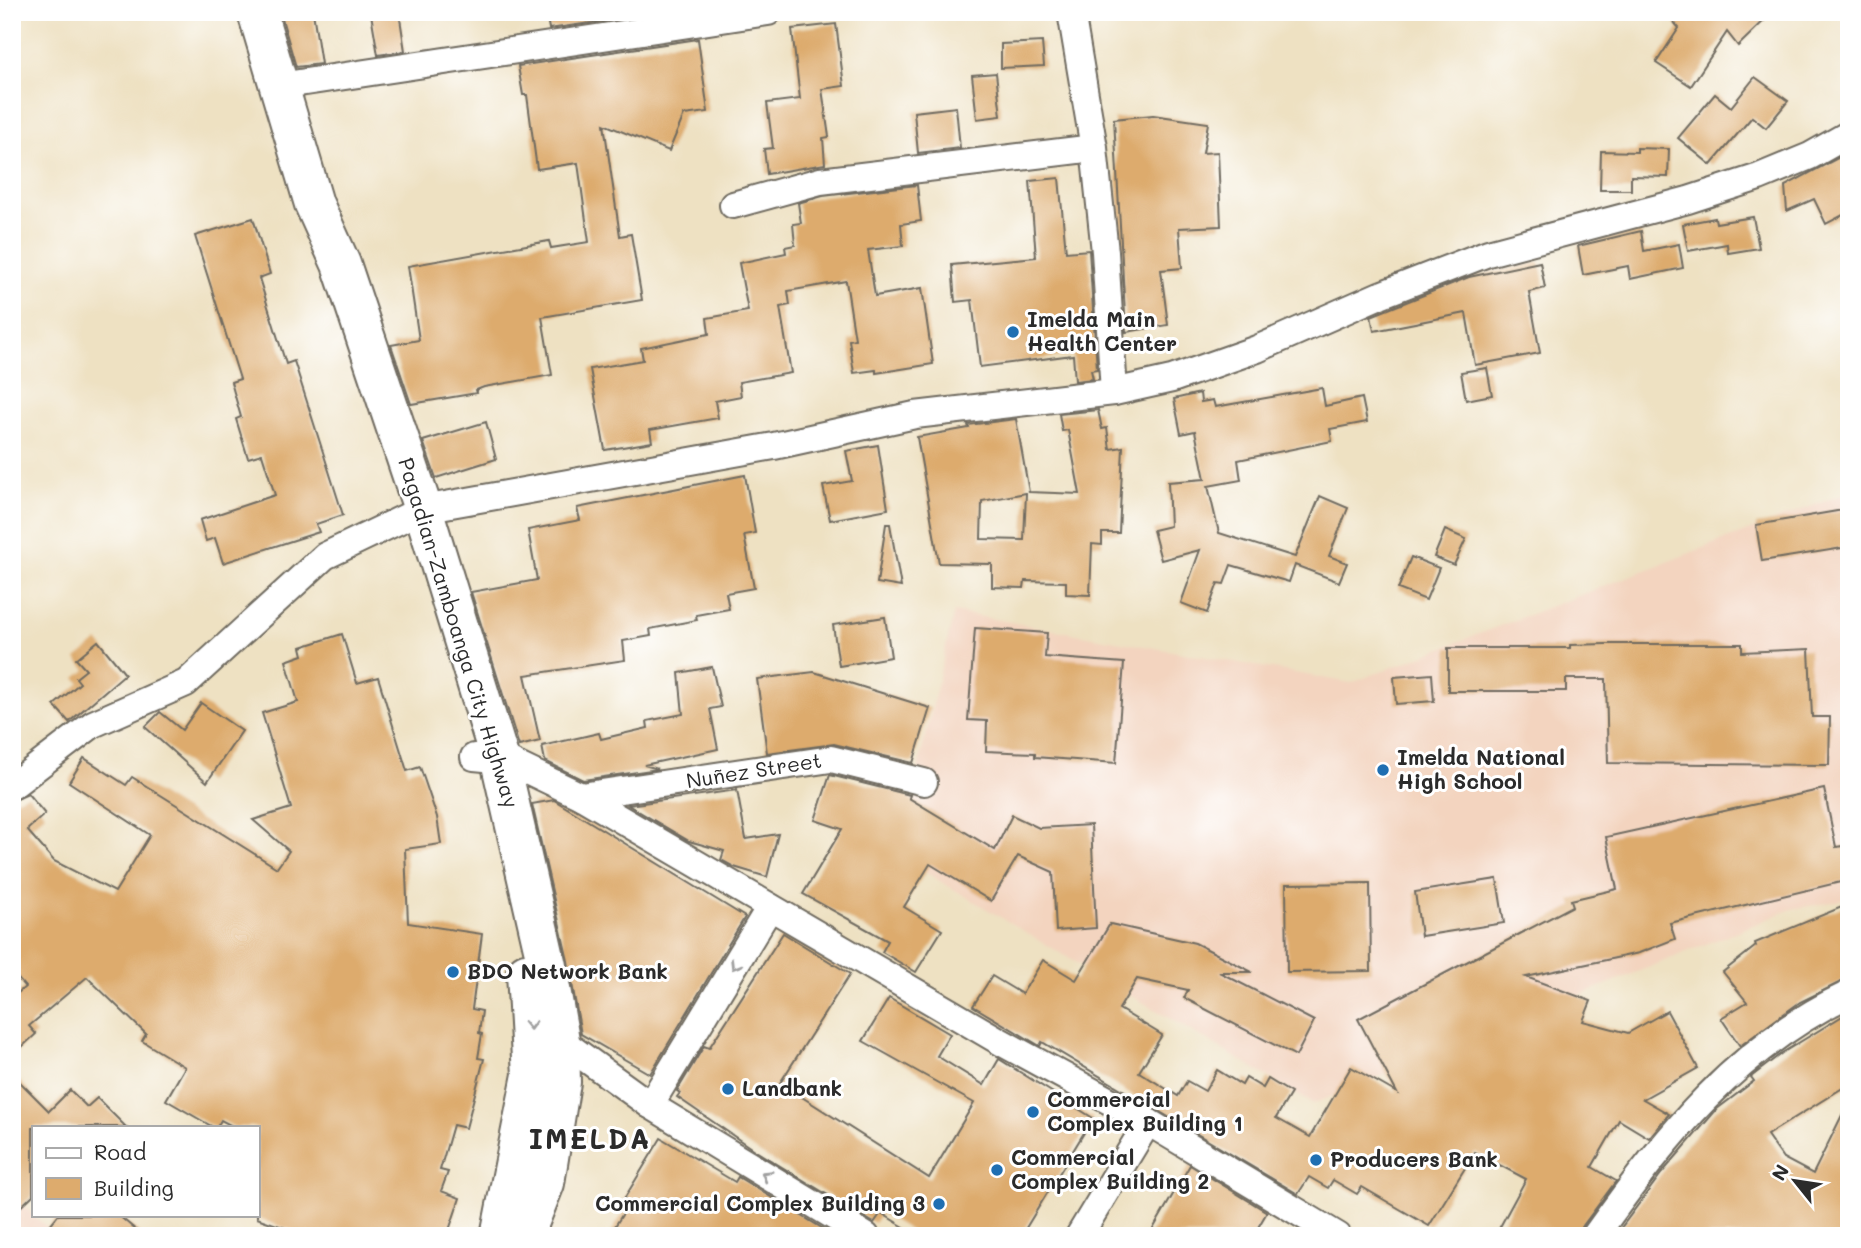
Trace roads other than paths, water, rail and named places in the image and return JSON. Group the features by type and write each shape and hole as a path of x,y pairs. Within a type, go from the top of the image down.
{"highway":[{"name":"Pagadian-Zamboanga City Highway","path":"257,12 314,204 341,264 410,514 487,759 547,965 560,1040 561,1082 545,1183 524,1236"},
{"name":"Pagadian-Zamboanga City Highway","path":"487,759 513,884 529,995 532,1074 500,1236"}],"street":[{"path":"279,86 606,24 768,12"},
{"path":"1071,12 1094,148 1105,252 1114,392"},
{"path":"12,786 93,724 186,683 325,555 410,514 761,449 915,415 1114,392 1172,379 1256,349 1380,295 1488,253 1688,200 1759,177 1810,156 1849,134"},
{"path":"733,205 820,181 1094,148"},
{"path":"487,759 582,796 1001,1042 1148,1122 1338,1236"},
{"name":"Nuñez Street","path":"582,796 831,759 924,782"},
{"path":"650,1105 770,907"},
{"path":"1595,1236 1635,1179 1688,1114 1750,1054 1824,1006 1849,995"},
{"path":"560,1040 650,1105 866,1236"},
{"path":"1079,1236 1148,1122"}],"place":[{"name":"Imelda Main Health Center","path":"1013,332"},
{"name":"Imelda National High School","path":"1383,770"},
{"name":"BDO Network Bank","path":"453,972"},
{"name":"Landbank","path":"728,1089"},
{"name":"Commercial Complex Building 1","path":"1033,1112"},
{"name":"Producers Bank","path":"1316,1160"},
{"name":"Commercial Complex Building 2","path":"997,1170"},
{"name":"Commercial Complex Building 3","path":"939,1204"}],"district":[{"name":"IMELDA","path":"590,1139"}]}
